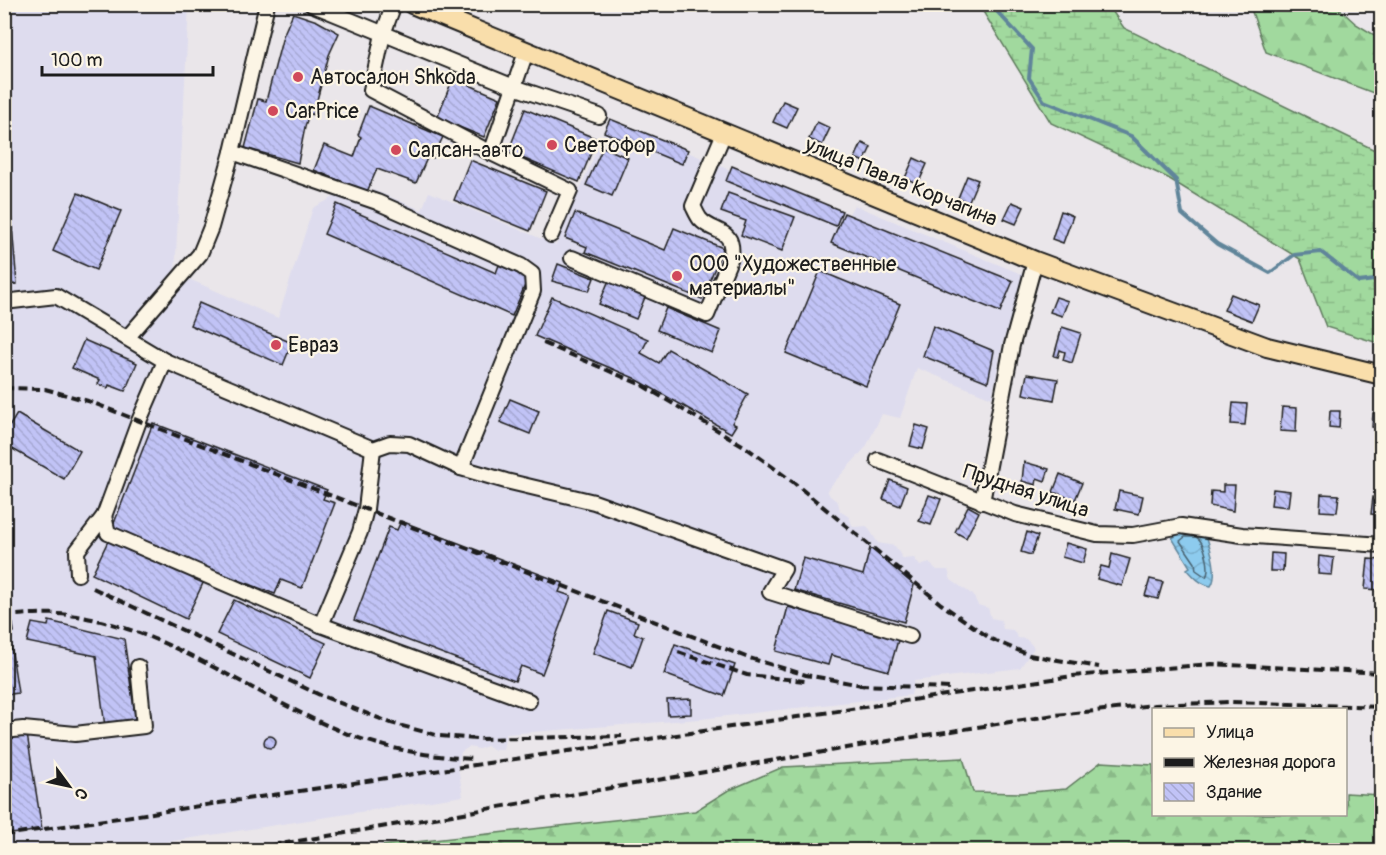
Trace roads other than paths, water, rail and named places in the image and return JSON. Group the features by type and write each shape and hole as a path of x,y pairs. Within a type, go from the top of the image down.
{"main road":[{"name":"улица Павла Корчагина","path":"412,4 1035,261 1267,347 1382,375"}],"street":[{"path":"127,338 200,254 211,227 232,152 267,4"},
{"path":"311,4 514,87 599,116"},
{"path":"394,4 383,34 371,90 491,153 570,191 551,235"},
{"path":"491,153 526,52"},
{"path":"572,258 707,315 730,257 731,247 727,236 701,220 693,206 724,133"},
{"path":"232,152 377,202 521,266 532,274 533,291 461,468"},
{"path":"982,502 1012,345 1035,261"},
{"path":"4,302 56,296 165,361 373,449 390,443 409,444 461,468 594,502 784,569 770,592 910,636"},
{"path":"78,574 77,551 104,516 139,421 165,361"},
{"path":"321,625 360,532 366,509 373,449"},
{"name":"Прудная улица","path":"878,460 982,502 1034,520 1097,534 1133,535 1181,526 1242,535 1382,545"},
{"path":"104,516 108,533 321,625 529,701"},
{"path":"4,731 23,729 75,734 144,726 138,667"}],"water":[{"path":"1184,531 1205,535 1207,538 1214,569 1211,586 1200,582 1187,569 1190,567 1172,538"}],"waterway":[{"path":"990,4 1032,49 1029,78 1044,101 1131,136 1176,180 1182,214 1217,244 1270,273 1294,255 1321,252 1359,282 1382,279"}],"railway":[{"path":"543,343 640,384 744,446 793,482 941,604 991,639 1029,655 1099,667"},
{"path":"4,388 45,389 88,401 746,657 806,675 867,686"},
{"path":"93,588 322,696 391,723 440,736 477,739 622,736"},
{"path":"4,616 59,614 114,625 184,652 285,705 353,736 413,752 474,759"},
{"path":"678,652 747,675 805,681"},
{"path":"4,835 1073,676 1212,664 1382,673"},
{"path":"859,685 952,688"},
{"path":"245,850 900,739 1055,715 1155,705 1230,702 1382,707"}],"place":[{"name":"Автосалон Shkoda","path":"298,77"},
{"name":"CarPrice","path":"273,111"},
{"name":"Светофор","path":"552,145"},
{"name":"Сапсан-авто","path":"396,150"},
{"name":"ООО \"Художественные материалы\"","path":"677,276"},
{"name":"Евраз","path":"276,345"}]}
